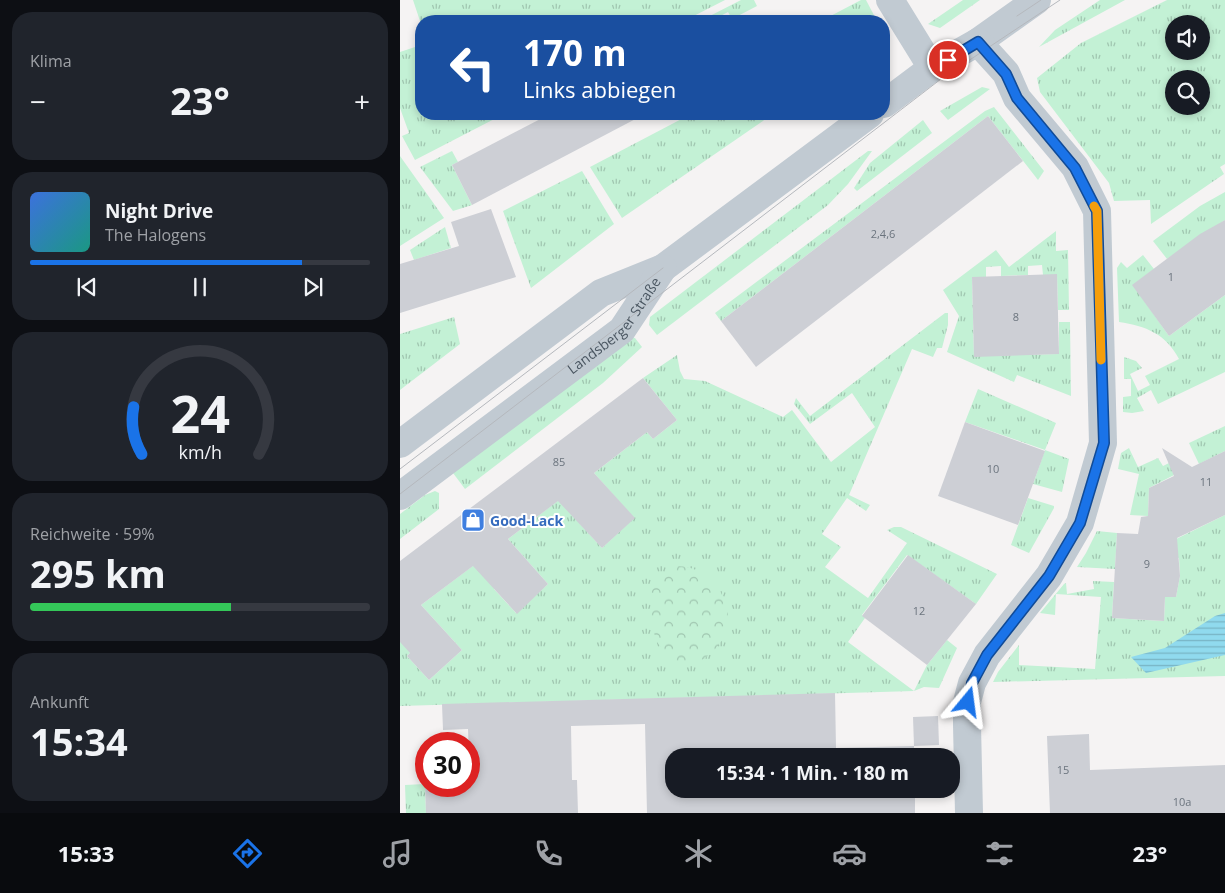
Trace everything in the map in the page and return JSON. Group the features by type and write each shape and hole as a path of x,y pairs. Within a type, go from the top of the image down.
{"street":[{"path":"890,0 932,68"},
{"path":"890,100 932,68 978,42 1027,8 1054,0"},
{"path":"969,813 967,725 968,702 972,683 987,655 1049,576 1080,523 1104,443 1097,211 1075,168 1017,98 1006,74 978,42"},
{"path":"663,268 862,120"},
{"name":"Landsberger Straße","path":"400,444 602,293 663,268"},
{"name":"Landsberger Straße","path":"400,496 622,330 663,268"}],"green space":[{"path":"413,0 725,0 696,15 418,15"},
{"path":"741,0 754,0 757,6 740,15 730,15 728,12 722,15 712,15"},
{"path":"861,0 866,0 874,15 832,15"},
{"path":"963,0 980,0 940,28 928,24"},
{"path":"1100,0 1125,0 1039,47 1055,30"},
{"path":"1167,0 1225,0 1225,164 1220,167 1224,174 1151,224 1150,200 1114,201 1109,183 1040,92 1037,78 1081,43"},
{"path":"415,47 415,120 492,120 415,160 402,136 409,133 400,108 400,52"},
{"path":"982,87 990,89 948,120 940,111"},
{"path":"994,107 1044,171 1038,180 988,116 721,321 715,313 985,111"},
{"path":"680,120 764,120 622,218 590,167"},
{"path":"923,120 932,133 857,191 854,188 870,163"},
{"path":"452,151 458,162 452,165 472,205 453,211 420,167"},
{"path":"868,151 872,151 848,184 828,205 657,335 649,325 650,317"},
{"path":"400,156 444,218 400,246"},
{"path":"582,171 614,224 531,288 503,211"},
{"path":"1225,192 1225,220 1167,259 1153,241 1200,206"},
{"path":"445,227 451,248 414,260 410,250"},
{"path":"1056,231 1056,251 1068,250 1069,310 1058,310 1057,275 1043,275 1042,265 1028,266 1028,275 1001,276 1001,266 986,267 986,277 972,277 974,356 1059,354 1059,322 1070,322 1071,396 1017,375 1014,382 947,352 959,316 943,290 996,250 1009,267"},
{"path":"1143,255 1154,269 1133,285 1169,336 1225,295 1225,372 1158,404 1151,390 1137,398 1144,411 1132,413 1123,412 1123,397 1131,396 1131,379 1124,379 1124,357 1136,361 1142,368 1130,374 1138,391 1150,385 1145,376 1179,359 1174,350 1161,337 1138,326 1119,322 1117,268 1121,262 1127,268"},
{"path":"945,313 948,313 948,325 942,348 937,348 933,357 912,349 849,495 870,505 866,511 847,498 822,534 841,547 825,567 868,598 907,543 887,530 894,527 901,527 997,574 976,604 907,555 862,615 865,618 848,642 914,691 400,706 400,634 410,653 407,656 429,680 462,650 421,605 486,556 497,587 494,589 516,613 548,584 508,539 572,490 580,524 602,548 634,518 594,473 647,432 653,439 677,420 643,378 677,355 680,371 684,379 705,381 783,417 792,410 831,462 875,427 852,393 810,424 794,404 796,398 810,416"},
{"path":"454,317 460,344 400,390 400,334"},
{"path":"627,336 635,338 642,347 603,383 465,489 447,465"},
{"path":"978,389 1056,423 1045,450 965,422"},
{"path":"1225,426 1225,451 1199,464 1189,443"},
{"path":"1129,448 1138,467 1158,458 1163,466 1169,463 1174,475 1149,488 1148,516 1130,515 1139,474 1118,469 1121,453"},
{"path":"1045,450 1069,459 1062,492 1033,484"},
{"path":"435,491 439,493 439,509 400,539 400,514 425,495"},
{"path":"1028,498 1054,506 1029,553 1011,545"},
{"path":"1225,515 1225,676 993,682 998,672 1019,645 1019,665 1095,669 1101,597 1056,594 1055,615 1040,613 1064,584 1066,583 1067,594 1094,589 1093,581 1114,582 1112,618 1164,621 1165,597 1176,597 1180,576 1179,558 1171,557 1172,541"},
{"path":"1097,531 1117,533 1115,569 1077,567"},
{"path":"675,566 695,569 711,580 723,596 728,616 728,625 720,643 707,657 689,664 677,662 660,646 654,634 651,617 651,592 653,586 660,577"},
{"path":"947,640 957,648 939,688 924,687 914,691 927,665"},
{"path":"415,784 415,797 425,797 426,813 406,813 405,785"}],"water":[{"path":"1225,613 1225,655 1146,673 1131,657 1165,648 1215,616"}],"building":[{"path":"988,116 1023,161 756,367 721,321"},
{"path":"538,120 634,120 472,205 452,165"},
{"path":"491,209 516,277 400,313 400,264 459,246 451,222"},
{"path":"1225,220 1225,295 1169,336 1132,285 1200,234"},
{"path":"1057,274 1059,354 974,357 972,277"},
{"path":"643,378 677,420 653,439 647,432 594,473 635,518 602,548 558,501 508,539 548,584 517,614 473,566 421,605 462,650 429,680 407,656 410,653 400,642 400,561"},
{"path":"965,422 1045,451 1018,525 938,496"},
{"path":"1162,448 1192,467 1225,451 1225,515 1177,538 1180,576 1176,597 1165,597 1164,621 1112,618 1117,533 1138,534 1141,517 1148,516 1149,488 1174,476"},
{"path":"908,555 976,604 927,665 862,616"},
{"path":"835,693 836,748 665,748 665,798 915,798 915,813 647,813 645,724 571,726 572,780 577,780 578,813 426,813 425,797 480,797 480,732 468,732 468,729 443,730 442,704"},
{"path":"938,716 939,745 914,746 913,717"},
{"path":"1089,734 1090,770 1225,765 1225,813 1050,813 1047,736"},
{"path":"914,746 914,748 836,748"}],"tram line":[{"path":"1017,16 1041,0"},
{"path":"890,118 941,79 1060,0"},
{"path":"400,494 888,120"},
{"path":"400,469 663,268"}],"slow traffic":[{"path":"1094,206 1097,211 1101,360"}],"place":[{"name":"Good-Lack","path":"473,520"}],"route":[{"path":"948,60 978,42 1006,74 1017,98 1075,168 1097,211 1104,443 1080,523 1049,576 987,655 972,683 968,702"}]}
